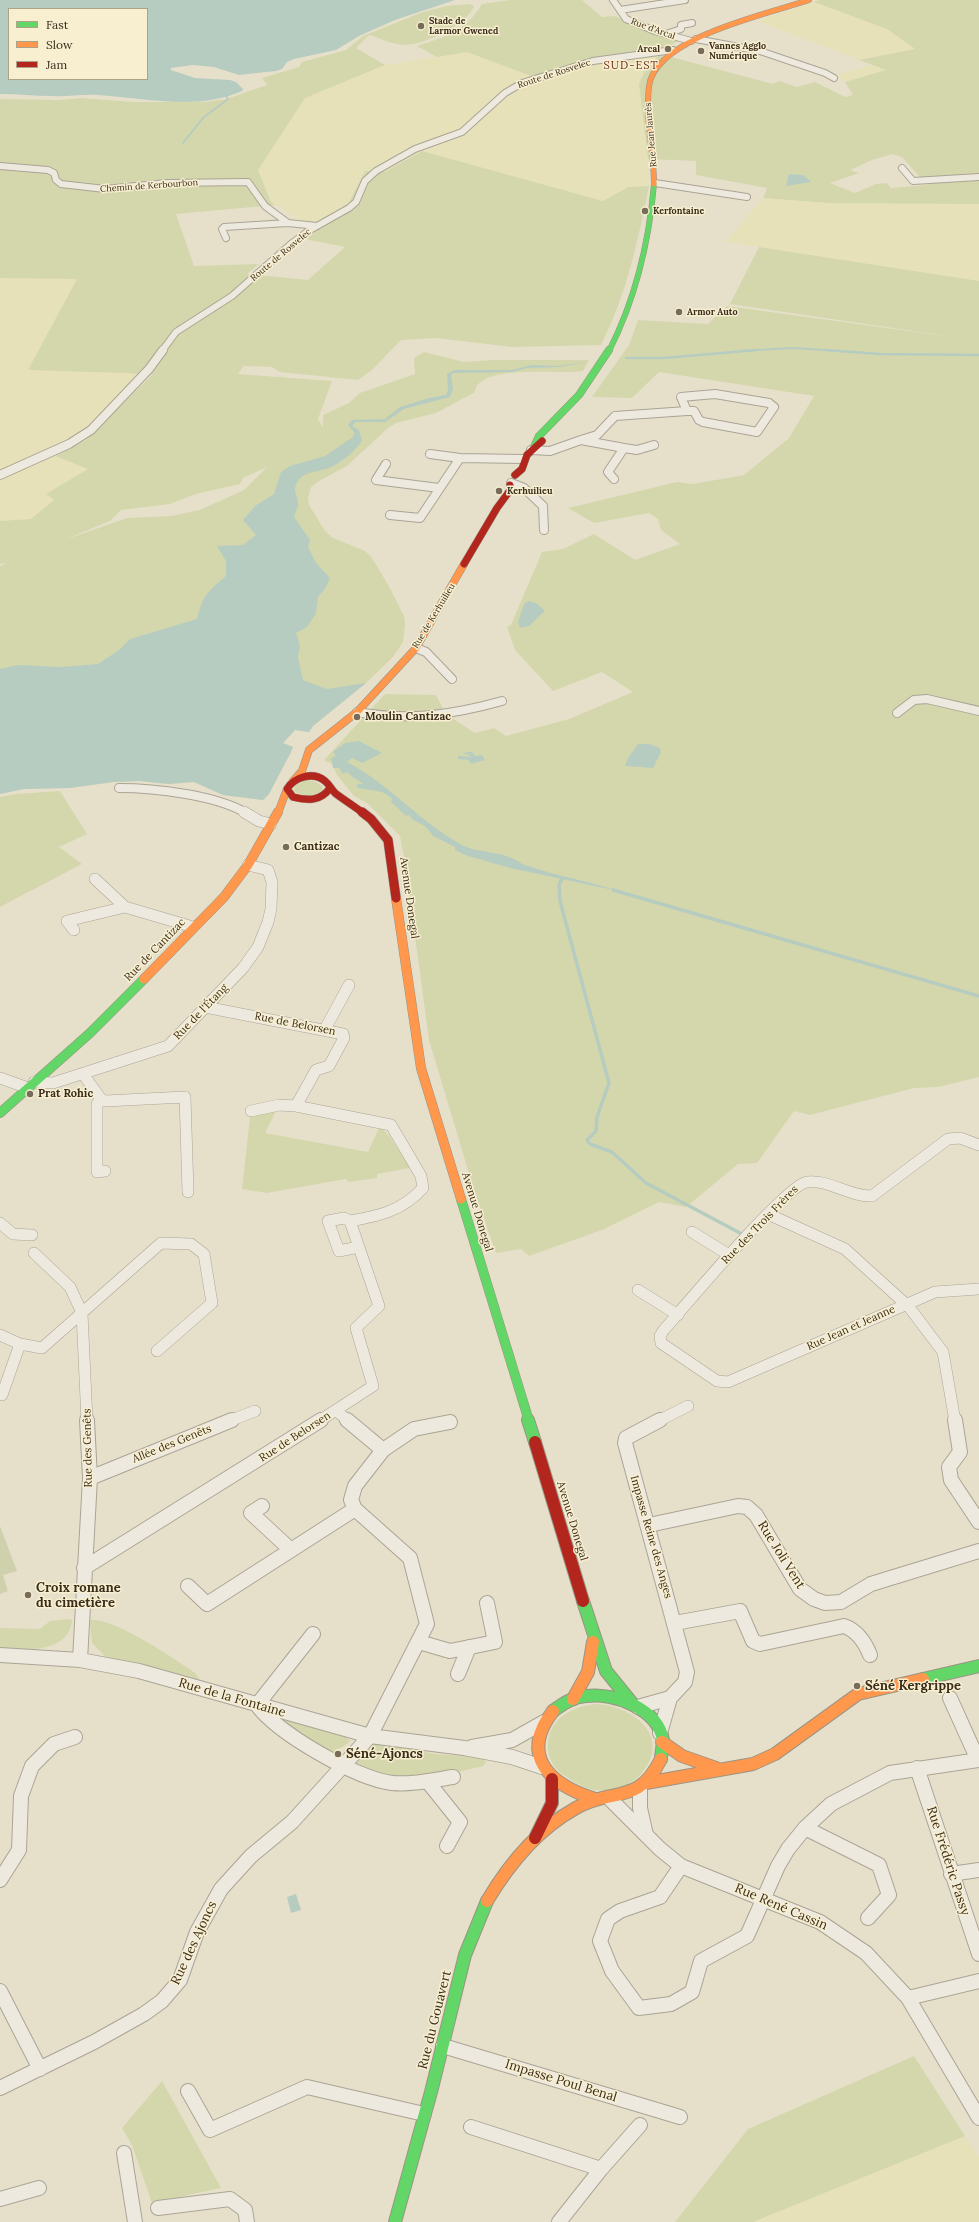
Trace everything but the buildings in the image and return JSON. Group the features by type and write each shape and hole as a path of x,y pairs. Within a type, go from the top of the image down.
{"main road":[{"name":"Rue Jean Jaurès","path":"533,448 539,435 565,412 602,365 623,326 632,300 652,209 655,183 649,84 656,67 673,50 693,40 809,0"},
{"path":"524,460 533,448"},
{"name":"Rue de Kerhuilieu","path":"330,788 323,780 315,764 317,755 334,736 337,730 357,712 416,648 498,508 500,497 515,475 514,471 524,460"},
{"name":"Rue de Kerhuilieu","path":"287,789 304,767 304,759 309,750 330,732 337,730"},
{"path":"293,781 304,777 323,780"},
{"path":"287,789 293,797 312,800 323,797 330,788"},
{"name":"Avenue Donegal","path":"330,788 350,804 370,816 380,826 388,840 421,1068 593,1633 606,1671 635,1705"},
{"name":"Rue de Cantizac","path":"0,1113 90,1033 224,897 248,865 286,798 287,789"},
{"name":"Avenue Donegal","path":"312,800 350,804"},
{"name":"Rue de Cantizac","path":"278,812 298,802 312,800"},
{"name":"Avenue Donegal","path":"573,1699 586,1681 592,1661 593,1633"},
{"path":"722,1770 683,1759 673,1753 661,1738 651,1718 635,1705 618,1698 603,1695 573,1699 556,1708 544,1722 539,1732 537,1744 538,1756 542,1767 552,1779 564,1789 579,1795 602,1798 625,1795 643,1786 753,1764 775,1754 858,1694 979,1666"},
{"path":"643,1786 657,1771 662,1757 661,1738"},
{"name":"Rue du Gouavert","path":"533,1841 552,1803 552,1779"},
{"name":"Rue du Gouavert","path":"395,2222 443,2046 460,1975 479,1917 502,1878 533,1841 572,1811 602,1798"}],"street":[{"name":"Rue d'Arcal","path":"613,0 626,19 666,34 760,51 826,73 834,78"},
{"name":"Rue d'Arcal","path":"620,10 685,0"},
{"path":"666,34 681,29 681,25 692,23"},
{"name":"Route de Rosvelec","path":"0,475 69,444 91,430 149,369 176,332 232,296 291,244 317,226 349,208 356,202 365,181 376,171 415,149 462,132 505,93 516,86 537,77 593,61 673,50"},
{"name":"Chemin de Kerbourbon","path":"0,166 48,170 54,173 56,180 61,184 101,189 167,183 248,182 264,206 288,223"},
{"path":"902,168 913,181 979,177"},
{"path":"655,183 747,197"},
{"path":"226,238 222,229 224,227 288,223 317,226"},
{"path":"533,448 550,451 597,435 615,416 686,412 694,411 699,420 703,422 757,432 774,407 769,403 715,394 681,397 686,412"},
{"path":"581,440 637,450 654,445"},
{"path":"614,479 608,472 624,448"},
{"path":"430,454 460,458 524,460"},
{"path":"390,515 420,518 460,458"},
{"path":"386,464 376,480 440,488"},
{"path":"510,484 524,488 543,506 544,530"},
{"path":"416,648 426,652 452,679"},
{"path":"897,713 914,700 927,699 979,711"},
{"path":"357,712 374,715 447,715 502,701"},
{"path":"118,788 141,787 215,801 237,808 260,823 270,824"},
{"name":"Rue de l'Étang","path":"0,1078 31,1085 53,1083 168,1046 254,955 269,919 271,877 268,870 248,865"},
{"path":"95,879 125,906 193,927"},
{"path":"74,930 67,921 125,906"},
{"path":"325,1029 349,985"},
{"name":"Rue de Belorsen","path":"205,1007 325,1029 343,1034 344,1038 329,1066 316,1070 296,1106"},
{"path":"83,1074 101,1099 105,1101 185,1097 188,1192"},
{"path":"101,1099 97,1104 97,1172 105,1171"},
{"path":"251,1111 279,1104 391,1125 421,1176 424,1188 415,1198 393,1213 350,1221 344,1218 328,1221 339,1251 359,1247"},
{"name":"Rue des Trois Frères","path":"728,1382 717,1381 661,1343 660,1336 729,1255 799,1184 804,1181 813,1182 866,1197 872,1196 948,1139 960,1138 979,1145"},
{"path":"770,1215 845,1248 906,1303 943,1352 960,1452 949,1467 951,1480 979,1522"},
{"name":"Rue de Belorsen","path":"84,1568 336,1411 373,1386 356,1328 379,1306 350,1221"},
{"path":"0,1223 14,1234 32,1235"},
{"path":"692,1232 729,1255"},
{"path":"0,1335 20,1344 42,1348 161,1243 183,1242 202,1250 212,1303 157,1351"},
{"name":"Rue des Genêts","path":"34,1253 70,1287 82,1313 90,1478 80,1660"},
{"name":"Rue Jean et Jeanne","path":"728,1382 906,1303 935,1292 979,1289"},
{"path":"638,1290 678,1314"},
{"path":"2,1395 20,1344"},
{"name":"Impasse Reine des Anges","path":"661,1738 670,1698 688,1678 686,1661 625,1443 626,1438 631,1435 688,1406"},
{"name":"Allée des Genêts","path":"90,1478 255,1411"},
{"path":"336,1411 383,1450"},
{"path":"188,1586 207,1604 355,1509 350,1500 352,1491 383,1450 414,1429 450,1422"},
{"path":"262,1506 251,1513 291,1550"},
{"name":"Rue Joli Vent","path":"649,1525 738,1506 747,1507 756,1515 800,1589 811,1598 832,1603 842,1602 859,1589 871,1584 979,1551"},
{"name":"Rue des Ajoncs","path":"0,2088 40,2069 144,2014 172,1991 180,1980 197,1932 221,1889 251,1856 292,1822 370,1736 427,1624 410,1558 355,1509"},
{"path":"419,1642 450,1651 495,1642 487,1603"},
{"path":"675,1623 740,1611 753,1641 760,1644 844,1626 855,1631 861,1637 870,1654"},
{"path":"313,1634 257,1705 265,1716 344,1766 370,1779 393,1783 428,1782 454,1777"},
{"path":"458,1674 469,1647"},
{"name":"Rue de la Fontaine","path":"0,1655 80,1660 139,1671 370,1736 437,1746 464,1748 512,1757 542,1767"},
{"path":"635,1705 670,1698"},
{"path":"681,1866 660,1897 620,1911 608,1919 600,1941 612,1971 639,2008 671,2004 692,1992 701,1961 747,1936 778,1866 805,1828 831,1804 862,1786 890,1773 979,1760 950,1698"},
{"name":"Rue de la Fontaine","path":"464,1748 512,1740 544,1722"},
{"path":"0,1880 19,1850 21,1796 32,1766 54,1744 75,1737"},
{"name":"Rue Frédéric Passy","path":"918,1768 951,1874 979,1954"},
{"path":"428,1782 460,1822 447,1846"},
{"path":"643,1786 640,1808 646,1836"},
{"name":"Rue René Cassin","path":"602,1798 681,1866 764,1899 834,1931 879,1965 908,1998 979,2118"},
{"path":"805,1828 879,1865 889,1895 868,1918"},
{"path":"951,1874 979,1870"},
{"path":"908,1998 979,1981"},
{"path":"0,1991 40,2069"},
{"name":"Impasse Poul Benal","path":"443,2046 680,2117"},
{"path":"188,2091 210,2130 307,2086 424,2114"},
{"path":"559,2222 601,2169 640,2125"},
{"path":"471,2127 601,2169"},
{"path":"124,2153 135,2222"},
{"path":"0,2199 40,2188"},
{"path":"158,2208 230,2199 244,2210 247,2222"}],"shaded area":[{"path":"0,0 455,0 395,20 359,36 336,50 294,59 287,62 282,69 276,71 239,75 214,67 193,65 171,68 171,70 195,78 230,80 236,82 243,89 242,91 225,97 189,102 171,102 97,95 58,96 0,94"},
{"path":"814,2 887,29 915,49 859,60 757,21"},
{"path":"467,52 539,79 575,67 660,54 646,68 649,186 627,187 603,201 422,151 385,172 365,171 347,206 319,221 300,221 271,202 258,170 305,98 385,65"},
{"path":"872,65 887,70 845,82 836,75"},
{"path":"789,174 803,175 811,182 786,186"},
{"path":"763,198 828,203 979,204 979,281 726,242"},
{"path":"0,278 77,279 153,373 85,441 55,456 89,469 46,494 54,500 31,519 0,521"},
{"path":"589,362 559,367 527,368 512,372 453,373 451,375 453,389 450,397 404,409 385,422 356,422 352,426 359,430 362,440 352,452 334,466 304,475 298,481 295,489 298,504 294,517 310,540 308,547 316,563 330,578 325,589 318,597 316,613 307,627 296,633 300,645 298,657 303,680 327,689 366,683 313,726 309,732 295,730 283,743 293,747 269,794 263,800 223,795 194,782 168,784 140,781 113,782 70,788 24,789 0,794 0,669 18,665 61,667 98,664 119,650 130,639 197,619 201,604 207,594 226,576 226,561 217,546 243,545 256,535 243,520 255,506 274,494 281,472 290,466 325,456 353,437 354,432 348,425 352,420 385,419 400,407 429,398 446,395 448,391 447,374 454,370 512,370 532,365 556,366"},
{"path":"528,601 536,603 545,611 529,626 520,628 518,622 524,604"},
{"path":"359,741 382,753 362,763 352,758 347,762 377,781 432,825 462,845 468,848 508,856 522,864 550,873 618,891 510,868 465,855 455,850 455,847 433,836 425,826 413,820 409,815 406,816 391,802 392,798 382,792 358,788 356,786 358,784 363,784 351,776 348,772 343,774 339,768 333,768 331,758 336,756 333,752 345,743"},
{"path":"638,744 649,744 660,748 661,752 653,768 625,766 628,758"},
{"path":"472,752 475,756 482,755 485,760 471,764 469,760 458,759 458,756 473,757 467,755 471,754 463,754"},
{"path":"296,1894 301,1910 291,1913 287,1897"},
{"path":"965,2136 979,2157 979,2222 753,2222"}],"green space":[{"path":"510,0 582,0 602,17 615,16 648,31 681,40 655,52 598,62 539,79 467,52 437,57 417,46 446,36 462,27 476,13 482,4"},
{"path":"819,0 979,0 979,204 828,203 763,198 767,188 696,175 696,161 648,159 639,84 646,68 660,54 773,84 779,81 797,87 815,82 845,97 853,95 845,82 886,70 859,60 915,49 887,29 814,2","holes":["893,154 903,158 927,185 891,188 887,183 876,184 855,193 830,183 859,173 850,170 872,160"]},
{"path":"470,4 474,6 470,13 455,26 434,37 414,44 401,45 369,35 356,48 385,65 305,98 258,170 271,202 275,205 176,214 194,266 259,264 247,274 308,280 345,247 305,239 325,225 319,221 347,206 365,171 385,172 422,151 603,201 628,187 649,186 636,248 624,288 618,307 601,345 512,347 436,338 401,340 372,370 358,380 280,372 272,367 244,366 238,374 332,381 318,419 323,427 323,415 349,403 360,393 415,374 414,358 424,352 464,362 493,360 589,360 583,371 523,372 490,377 479,383 475,392 436,413 396,423 388,428 347,466 311,487 308,498 309,505 325,531 333,538 365,551 372,558 390,588 404,616 405,625 403,642 393,657 366,683 313,726 309,732 295,730 283,743 293,747 269,794 263,800 223,795 194,782 168,784 140,781 113,782 70,788 24,789 0,794 0,733 45,724 87,734 99,730 108,719 124,714 150,708 191,707 202,701 204,694 193,678 194,669 216,659 233,638 242,631 253,612 285,602 296,595 300,590 298,587 275,580 261,571 266,561 287,552 295,545 274,534 264,525 264,517 289,505 291,496 286,491 294,476 335,462 350,448 346,447 338,457 331,461 296,470 288,475 280,487 281,493 284,497 283,504 262,514 257,519 259,525 265,532 284,542 288,546 284,550 268,556 258,562 256,574 261,578 290,589 293,593 282,600 258,607 245,613 238,628 225,636 217,645 212,654 184,670 182,675 187,686 198,696 193,702 184,705 152,703 123,709 109,714 92,729 83,731 40,720 20,720 0,723 0,566 7,563 0,564 0,521 31,519 54,500 46,494 88,469 55,456 85,441 153,374 28,370 77,279 0,278 0,99 59,100 81,98 134,102 204,102 227,99 267,85 262,78 299,67 302,62 346,50 363,36 423,12 447,6","holes":["267,467 244,490 200,510 171,516 127,518 64,540 110,521 121,510 170,504 196,494 240,484 243,478"]},
{"path":"759,247 979,281 979,1077 938,1087 914,1088 810,1115 794,1111 757,1163 738,1164 686,1207 659,1202 602,1230 529,1256 521,1249 496,1253 474,1190 429,1040 406,869 400,836 367,803 354,796 337,775 332,764 324,760 385,694 436,695 446,714 475,733 494,728 506,736 569,719 633,692 602,672 553,691 515,650 507,627 511,625 542,552 563,549 594,534 635,560 680,544 661,530 658,519 649,513 594,523 568,508 677,482 693,484 744,475 789,438 814,396 659,372 632,398 592,397 629,345 638,320 708,324 727,306 967,339 730,304"},
{"path":"307,780 316,782 323,787 322,791 308,796 300,795 294,791 295,785"},
{"path":"60,791 87,834 59,847 82,864 0,907 0,797 16,794"},
{"path":"276,1111 265,1133 368,1152 380,1126 390,1137 410,1168 377,1174 377,1178 348,1182 346,1179 267,1193 242,1189 250,1117"},
{"path":"0,1526 17,1571 3,1575 8,1591 0,1594"},
{"path":"67,1619 72,1620 69,1631 63,1639 54,1644 44,1648 21,1650 0,1649 0,1628 40,1629 50,1621"},
{"path":"90,1620 113,1625 144,1640 195,1673 201,1681 106,1657 92,1643"},
{"path":"594,1704 623,1710 635,1717 645,1726 651,1737 653,1748 649,1761 640,1775 625,1786 607,1790 588,1789 560,1773 551,1760 548,1743 555,1723 572,1710"},
{"path":"287,1721 343,1735 350,1741 330,1756 284,1723"},
{"path":"375,1742 435,1754 482,1757 486,1762 483,1766 454,1773 415,1778 375,1774 355,1763 366,1747"},
{"path":"914,2056 965,2136 753,2222 675,2222 748,2129"},
{"path":"162,2081 221,2188 152,2203 132,2145 122,2128"}],"waterway":[{"path":"183,143 203,118 228,99 226,96"},
{"path":"754,350 793,348 830,350"},
{"path":"626,358 664,358 754,350"},
{"path":"739,351 754,350"},
{"path":"825,350 830,350"},
{"path":"830,350 840,351"},
{"path":"830,350 880,354 979,355"},
{"path":"562,878 559,885 560,901 609,1083 597,1117 596,1131 587,1140 590,1144 612,1152 646,1183 740,1233"},
{"path":"613,890 979,996"}],"traffic: fast":[{"path":"534,447 535,441 539,436 561,416 584,388 595,373 620,330 637,283 644,258 652,209 654,184"},
{"path":"0,1113 90,1033 144,979"},
{"path":"461,1199 535,1442"},
{"path":"583,1601 606,1671 632,1703"},
{"path":"923,1679 979,1666"},
{"path":"553,1711 568,1700 587,1696 607,1696 626,1702 643,1711 656,1724 663,1740 661,1759"},
{"path":"395,2222 431,2092 465,1955 471,1936 487,1901"}],"traffic: slow":[{"path":"654,184 648,99 649,87 653,71 656,67 669,55 685,44 705,34 809,0"},
{"path":"293,781 302,771 309,750 357,712 416,648 464,564"},
{"path":"144,979 224,897 248,865 282,806 287,789"},
{"path":"396,898 421,1068 461,1199"},
{"path":"573,1699 588,1672 593,1642"},
{"path":"646,1783 753,1764 775,1754 858,1694 923,1679"},
{"path":"553,1711 540,1732 538,1743 542,1763 548,1772 566,1788 595,1799"},
{"path":"662,1742 682,1756 719,1769"},
{"path":"487,1901 505,1873 537,1836 577,1807 590,1801 625,1794 636,1790 645,1784 654,1774 661,1759"}],"traffic: jam":[{"path":"515,475 522,469 527,455 542,441"},
{"path":"464,564 497,508 511,489 510,485"},
{"path":"330,788 323,796 309,800 293,797 287,789 293,781 297,779 305,777 320,778 326,781 334,792 371,819 388,840 396,898"},
{"path":"535,1442 583,1601"},
{"path":"535,1838 552,1803 552,1779"}],"place":[{"name":"Stade de Larmor Gwened","path":"421,26"},
{"name":"Arcal","path":"668,49"},
{"name":"Vannes Agglo Numérique","path":"701,51"},
{"name":"Kerfontaine","path":"645,211"},
{"name":"Armor Auto","path":"679,312"},
{"name":"Kerhuilieu","path":"499,491"},
{"name":"Moulin Cantizac","path":"357,717"},
{"name":"Cantizac","path":"286,847"},
{"name":"Prat Rohic","path":"30,1094"},
{"name":"Croix romane du cimetière","path":"28,1595"},
{"name":"Séné Kergrippe","path":"857,1686"},
{"name":"Séné-Ajoncs","path":"338,1754"}],"district":[{"name":"SUD-EST","path":"631,66"}]}
